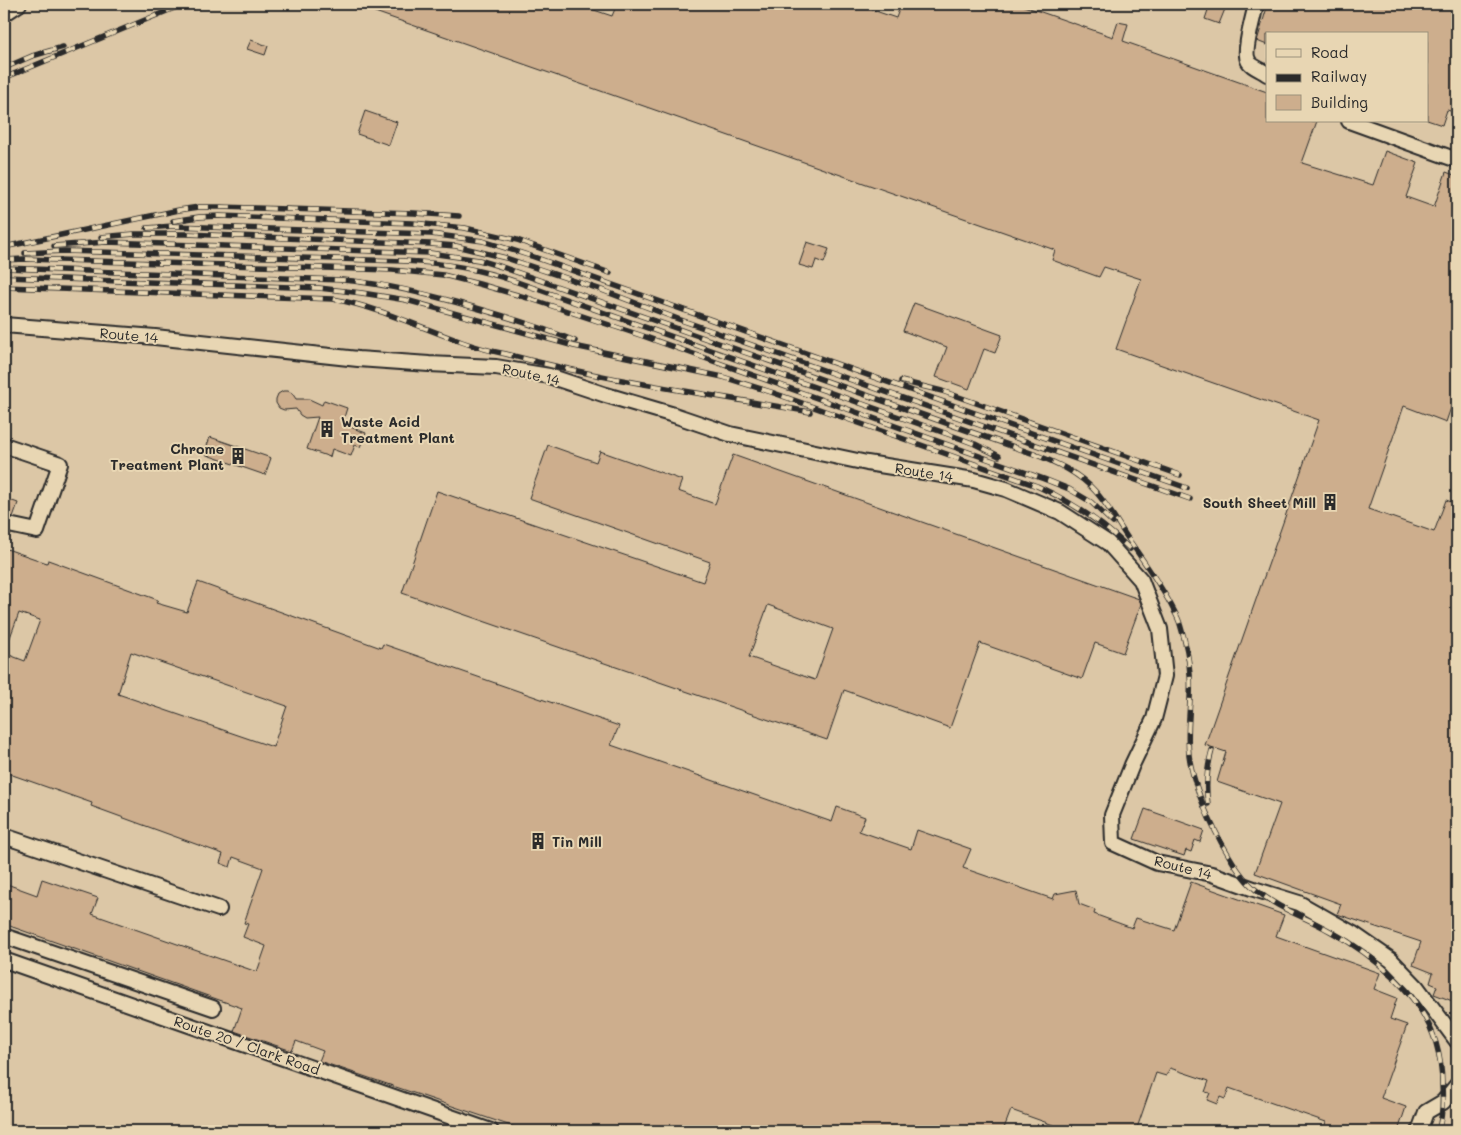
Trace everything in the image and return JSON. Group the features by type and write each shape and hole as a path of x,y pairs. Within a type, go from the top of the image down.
{"street":[{"path":"4,14 19,4"},
{"path":"1256,4 1248,40 1247,58 1249,62 1266,73"},
{"path":"1352,122 1457,160"},
{"name":"Route 14","path":"4,325 156,338 367,360 496,367 549,376 730,434 867,463 974,480 1006,490 1060,512 1108,543 1141,580 1160,629 1165,676 1154,719 1132,765 1112,815 1113,842 1157,863 1212,874 1299,903 1337,924 1391,960 1416,986 1457,1041"},
{"path":"4,445 60,464 37,531 4,524"},
{"path":"4,836 219,909"},
{"path":"4,936 213,1008"},
{"name":"Route 20 / Clark Road","path":"4,960 467,1127 491,1131"},
{"path":"1419,1131 1426,1112 1443,1102 1457,1084"}],"shaded area":[{"path":"4,4 1457,4 1457,1131 4,1131"}],"building":[{"name":"South Sheet Mill","path":"576,4 612,16 617,4 626,4 637,8 638,4 855,4 896,18 901,4 1018,4 1113,37 1118,22 1128,24 1123,41 1266,92 1266,122 1317,122 1302,163 1373,185 1385,151 1418,163 1406,197 1434,207 1446,172 1457,176 1457,390 1446,422 1404,406 1368,509 1434,532 1446,500 1457,504 1457,997 1455,1002 1434,994 1437,986 1430,983 1433,973 1413,965 1421,942 1337,914 1341,904 1255,873 1280,804 1217,782 1226,752 1205,745 1319,420 1116,349 1141,279 1104,267 1099,277 1052,260 1055,250 355,5"},
{"path":"1210,4 1227,4 1219,24 1205,19"},
{"path":"1268,4 1457,4 1457,113 1447,110 1442,125 1428,120 1428,32 1266,32 1266,45 1257,41"},
{"path":"251,40 268,46 265,55 247,49"},
{"path":"365,111 397,122 389,145 357,134"},
{"path":"807,242 829,249 824,263 816,260 813,269 799,265"},
{"path":"914,303 1002,335 995,353 984,349 969,389 936,377 947,347 903,331"},
{"path":"283,391 292,393 296,399 309,399 322,405 324,400 347,408 342,424 366,433 360,447 355,445 351,456 332,449 330,457 307,449 318,417 305,418 296,409 284,410 279,408 276,399 278,394"},
{"name":"Chrome Treatment Plant","path":"210,437 271,458 265,475 204,454"},
{"path":"548,445 596,462 600,451 682,480 678,491 715,504 733,455 1139,599 1141,604 1123,653 1095,643 1082,679 980,643 950,728 844,690 827,740 402,593 437,491 703,582 710,562 529,498","holes":["768,605 833,629 815,680 749,657"]},
{"path":"4,498 18,503 13,517 4,515"},
{"name":"Tin Mill","path":"4,548 47,563 48,560 158,600 156,603 187,612 198,582 381,648 383,644 619,726 611,745 832,822 837,807 865,817 859,831 911,849 917,830 971,849 963,868 1053,899 1055,894 1076,890 1079,904 1095,910 1094,914 1132,928 1136,918 1174,930 1191,882 1284,915 1276,936 1380,973 1374,989 1397,998 1390,1019 1407,1025 1381,1098 1406,1107 1398,1131 1323,1131 1326,1122 1229,1088 1225,1099 1220,1097 1217,1104 1207,1100 1210,1093 1205,1092 1209,1081 1170,1068 1166,1076 1156,1073 1136,1131 1070,1131 1011,1110 1003,1131 526,1131 319,1061 323,1051 296,1041 292,1051 234,1031 242,1008 4,924 4,883 37,895 42,879 98,898 92,914 257,972 266,946 243,937 248,924 244,923 263,868 233,857 230,867 220,863 223,854 91,806 92,803 4,772 4,653 25,661 40,620 19,613 4,651","holes":["131,652 287,706 273,747 118,694"]},
{"path":"1145,809 1204,830 1200,842 1195,840 1191,852 1186,850 1184,856 1134,839"}],"railway":[{"path":"4,78 184,4"},
{"path":"4,68 32,56 63,47"},
{"path":"4,247 199,207 459,216"},
{"path":"173,221 219,216 413,223 465,228 517,240 610,273"},
{"path":"147,228 173,226 431,234 483,241 534,257 1187,488"},
{"path":"101,237 134,234 186,234 430,244 456,246 506,258 599,289 678,319 1190,499"},
{"path":"54,246 106,242 430,253 479,260 1034,454 1075,474 1100,496 1161,587 1178,619 1188,655 1190,684 1188,745 1191,766 1201,800 1221,842 1241,874 1256,890 1274,903 1347,941 1379,964 1407,992 1429,1025 1439,1054 1442,1074 1442,1103 1438,1131"},
{"path":"25,253 64,251 404,261 434,263 477,270 520,283 959,438 999,456"},
{"path":"4,260 24,259 392,270 443,275 528,298 643,336 1044,479 1069,489 1091,502 1113,523"},
{"path":"4,268 357,281 399,288 455,302 575,341"},
{"path":"4,277 319,288 406,300 574,346 723,377 771,392 1037,486 1086,513 1130,549"},
{"path":"4,287 333,299 382,312 473,346 544,364 810,412"},
{"path":"901,381 942,391 1180,475"},
{"path":"1208,804 1207,777 1212,750"}],"place":[{"name":"Waste Acid Treatment Plant","path":"327,429"},
{"name":"Chrome Treatment Plant","path":"238,456"},
{"name":"South Sheet Mill","path":"1330,502"},
{"name":"Tin Mill","path":"538,841"}]}
